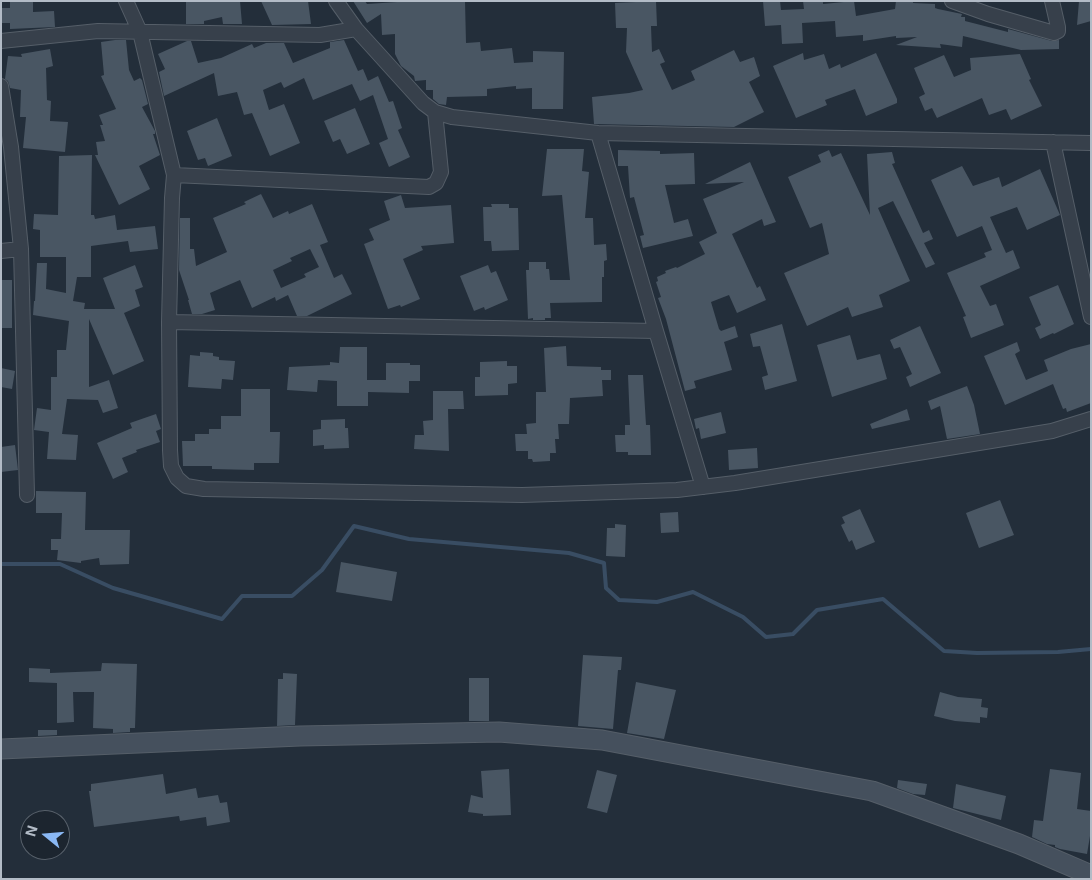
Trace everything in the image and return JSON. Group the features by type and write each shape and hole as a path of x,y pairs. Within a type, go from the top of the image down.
{"street":[{"path":"126,1 140,32 174,175 169,322 171,466 177,478 186,486 204,490 522,495 677,490 1052,431 1091,419"},
{"path":"336,1 356,29 423,103 435,112 452,117 598,133 1091,143"},
{"path":"952,1 988,14 1054,33 1058,31 1058,27 1052,1"},
{"path":"1,41 98,31 320,35 356,29"},
{"path":"2,94 11,147 21,249 27,495"},
{"path":"174,175 429,187 436,183 441,172 435,112"},
{"path":"598,133 703,487"},
{"path":"1053,142 1091,317"},
{"path":"1,251 21,249"},
{"path":"169,322 656,331"},
{"path":"1,750 300,736 499,732 602,740 872,791 1019,844 1091,875"}],"building":[{"path":"186,1 240,1 242,24 223,24 222,17 204,21 204,24 186,24"},
{"path":"261,1 308,1 311,24 272,25"},
{"path":"353,1 365,1 367,4 412,1 465,1 466,43 480,42 481,51 512,48 514,63 533,62 533,51 564,52 563,109 532,109 532,88 516,89 516,86 487,89 487,96 447,97 446,105 439,104 433,99 433,90 426,90 426,80 415,81 414,76 401,66 395,54 395,34 382,35 381,14 367,23"},
{"path":"656,1 657,26 651,26 652,52 659,49 665,62 660,64 672,90 695,80 691,71 734,50 740,62 754,57 760,76 749,82 764,112 734,127 594,124 592,97 643,90 626,52 627,28 616,28 615,3"},
{"path":"763,1 780,1 781,10 804,9 803,1 823,1 823,4 854,1 856,16 895,9 896,1 935,4 935,8 962,14 961,17 965,17 965,21 1008,32 1008,29 1052,41 1059,40 1059,49 1021,50 963,36 962,47 940,44 941,48 896,45 917,37 896,38 896,36 863,41 863,35 836,37 835,21 802,23 803,43 782,44 781,25 765,26"},
{"path":"1079,1 1091,1 1091,21 1077,25"},
{"path":"10,2 33,2 33,12 54,11 55,27 10,29 10,23 1,23 2,8 10,8"},
{"path":"126,40 129,70 134,81 140,78 142,80 148,104 142,107 155,131 155,134 153,134 160,155 139,166 150,189 119,205 95,155 98,155 96,142 105,141 100,125 103,125 99,115 116,109 101,76 104,75 101,42"},
{"path":"344,40 358,71 363,69 368,81 378,76 389,102 393,101 402,128 398,130 410,157 389,167 379,143 388,139 373,95 360,101 352,84 313,100 304,78 284,88 281,82 263,90 269,110 284,104 300,143 270,156 252,113 244,115 237,92 218,96 214,73 164,96 159,72 165,69 158,54 187,41 191,41 198,63 221,58 252,44 254,48 266,43 284,43 293,63 330,48 330,42"},
{"path":"50,49 53,66 46,68 47,100 51,101 50,121 68,122 65,152 23,148 26,117 20,117 21,90 10,88 8,81 5,79 8,56 22,57 21,54"},
{"path":"803,53 804,60 824,54 829,69 840,64 841,68 876,53 897,99 897,103 866,116 855,89 825,100 827,105 796,118 773,66"},
{"path":"1020,54 1031,79 1029,80 1042,106 1011,120 1006,109 989,115 982,98 937,118 932,108 925,111 919,97 925,94 914,68 944,55 954,77 971,70 970,58"},
{"path":"355,108 370,144 347,154 340,139 333,142 324,121"},
{"path":"217,118 232,156 208,166 205,158 198,160 187,131"},
{"path":"547,149 584,149 582,171 589,172 585,218 593,218 594,245 606,244 607,260 604,261 604,277 602,277 602,302 550,303 551,318 533,320 533,318 528,319 526,270 529,270 529,262 546,262 546,269 549,269 550,280 570,280 562,195 542,196"},
{"path":"618,150 660,151 660,154 694,153 695,184 665,185 674,223 688,219 693,236 643,248 640,236 644,235 634,197 630,198 628,166 618,166"},
{"path":"829,150 832,157 841,153 870,215 867,154 892,152 895,163 892,164 923,233 929,230 933,239 924,243 935,264 926,268 893,201 878,208 910,281 879,295 883,307 852,317 848,307 807,326 784,273 829,254 822,223 810,228 788,177 821,162 818,155"},
{"path":"92,155 91,215 94,215 95,219 115,215 117,230 155,226 158,249 130,252 128,241 91,246 91,277 77,277 73,301 85,303 84,309 115,309 103,278 135,265 143,287 135,290 140,306 124,313 144,361 113,375 89,319 89,387 109,380 118,408 103,413 98,400 67,399 62,434 78,435 76,460 47,459 49,432 34,430 37,408 51,410 51,377 57,377 57,350 66,350 69,321 33,315 37,263 47,263 46,289 66,293 66,257 40,257 40,230 33,229 34,214 58,215 59,156"},
{"path":"750,162 776,222 764,226 762,219 732,234 757,288 760,286 766,300 737,313 729,295 711,302 721,331 735,326 738,337 724,342 732,370 694,381 696,388 685,391 666,319 658,298 661,297 656,282 658,281 657,277 666,273 665,271 677,268 705,254 699,242 717,233 703,199 744,182 705,184"},
{"path":"962,166 973,186 999,177 1002,187 1040,169 1060,215 1027,230 1017,207 990,217 1006,253 1013,250 1020,268 980,286 990,306 996,304 1004,325 971,338 963,317 966,316 947,273 986,257 984,253 992,250 982,226 957,237 931,180"},
{"path":"261,194 273,218 288,211 289,214 312,204 328,242 320,245 334,278 342,274 352,294 307,316 297,316 288,295 276,301 275,297 252,308 240,280 210,293 215,310 202,314 192,314 179,270 180,218 190,218 190,249 194,249 196,266 227,252 213,218 246,204 244,202","holes":["310,249 319,267 304,274 306,277 281,288 273,270 292,261 290,258"]},
{"path":"401,195 405,208 451,205 454,243 421,246 423,250 403,259 420,299 401,307 400,305 388,309 364,244 374,240 369,229 390,220 384,201"},
{"path":"491,204 509,204 509,208 518,208 519,250 492,251 491,241 484,241 483,207 492,207"},
{"path":"488,265 491,273 496,271 508,300 485,310 484,307 474,311 460,276"},
{"path":"1,280 12,280 12,328 1,328"},
{"path":"1058,285 1074,324 1040,339 1035,328 1041,325 1029,297"},
{"path":"782,324 797,381 765,390 762,377 768,375 760,346 753,347 750,334"},
{"path":"920,326 941,373 910,387 906,377 912,374 900,347 894,349 890,340"},
{"path":"850,335 857,360 880,354 887,379 832,397 817,345"},
{"path":"1017,342 1020,351 1015,354 1026,380 1048,371 1044,360 1071,349 1091,344 1091,403 1067,412 1066,408 1063,409 1053,384 1005,405 984,356"},
{"path":"566,346 567,366 601,367 601,370 611,370 611,380 602,380 603,396 570,398 569,424 558,424 559,439 555,439 556,453 550,453 550,461 533,462 532,459 528,459 528,451 516,451 515,434 527,434 526,424 536,423 536,392 546,392 544,348"},
{"path":"340,347 367,347 367,380 386,380 386,363 410,363 410,365 420,365 420,381 409,381 409,393 368,392 368,406 337,406 337,381 318,380 317,392 287,390 289,367 330,365 330,362 339,363"},
{"path":"200,352 213,353 213,356 219,357 219,360 235,361 233,380 222,379 221,389 188,387 190,355 200,356"},
{"path":"507,361 507,366 517,366 517,383 508,384 508,395 475,396 475,377 480,377 480,362"},
{"path":"1,368 15,371 12,389 1,387"},
{"path":"628,375 643,375 646,425 650,425 651,455 628,455 628,452 616,452 615,435 625,435 625,425 630,425"},
{"path":"967,386 974,405 980,434 947,439 940,406 931,410 928,401"},
{"path":"241,389 270,389 270,432 280,432 279,463 254,463 254,470 212,469 212,466 183,466 182,441 195,441 195,434 209,434 209,429 221,429 221,416 241,416"},
{"path":"433,391 463,391 464,409 448,409 449,451 414,449 415,435 424,435 423,421 433,420"},
{"path":"907,409 910,420 872,429 870,424"},
{"path":"721,412 726,433 701,439 699,428 696,429 694,419"},
{"path":"156,414 161,429 156,431 160,442 136,450 137,452 122,458 128,472 113,479 97,443 132,428 130,423"},
{"path":"345,419 345,428 348,428 349,448 324,449 324,445 313,446 313,430 321,429 321,420"},
{"path":"15,445 18,470 1,472 1,447"},
{"path":"757,448 758,468 729,470 728,450"},
{"path":"36,491 86,492 85,530 130,530 129,564 100,565 99,558 81,561 81,563 57,560 58,550 51,550 51,539 61,539 62,513 36,513"},
{"path":"1000,500 1014,535 979,548 966,513"},
{"path":"860,509 875,542 856,550 852,540 849,542 841,525 845,523 842,517"},
{"path":"678,512 679,532 661,533 660,513"},
{"path":"615,524 626,525 625,557 606,556 607,528 615,528"},
{"path":"341,562 397,572 392,601 336,592"},
{"path":"583,655 622,657 621,670 618,670 613,729 578,726"},
{"path":"102,663 137,664 135,728 130,728 130,732 113,733 113,729 93,728 94,692 73,692 74,722 57,723 57,683 29,682 29,668 50,669 50,673 101,671"},
{"path":"283,673 297,674 295,725 277,726 278,679 283,679"},
{"path":"469,678 489,678 489,721 469,721"},
{"path":"636,682 676,690 664,739 627,733"},
{"path":"940,692 958,697 982,699 981,707 988,708 987,718 980,717 980,723 955,721 934,716"},
{"path":"38,730 57,730 57,735 38,736"},
{"path":"509,769 511,815 483,816 483,814 468,812 471,795 483,798 481,771"},
{"path":"1050,769 1081,773 1077,809 1091,811 1091,830 1087,854 1060,849 1055,847 1055,845 1047,844 1032,837 1034,820 1043,821"},
{"path":"597,770 617,775 607,813 587,808"},
{"path":"163,774 166,794 196,788 198,798 218,795 220,803 227,802 230,822 207,826 206,817 180,821 179,816 94,827 89,791 91,791 91,784"},
{"path":"898,780 927,784 925,795 913,794 897,788"},
{"path":"956,784 1006,796 1001,820 953,808"}],"waterway":[{"path":"1,564 60,564 113,588 222,619 242,596 292,596 322,570 354,526 409,539 569,553 604,563 606,588 619,600 657,602 693,592 743,617 766,637 793,634 817,610 883,599 944,651 977,653 1058,652 1091,649"}]}
